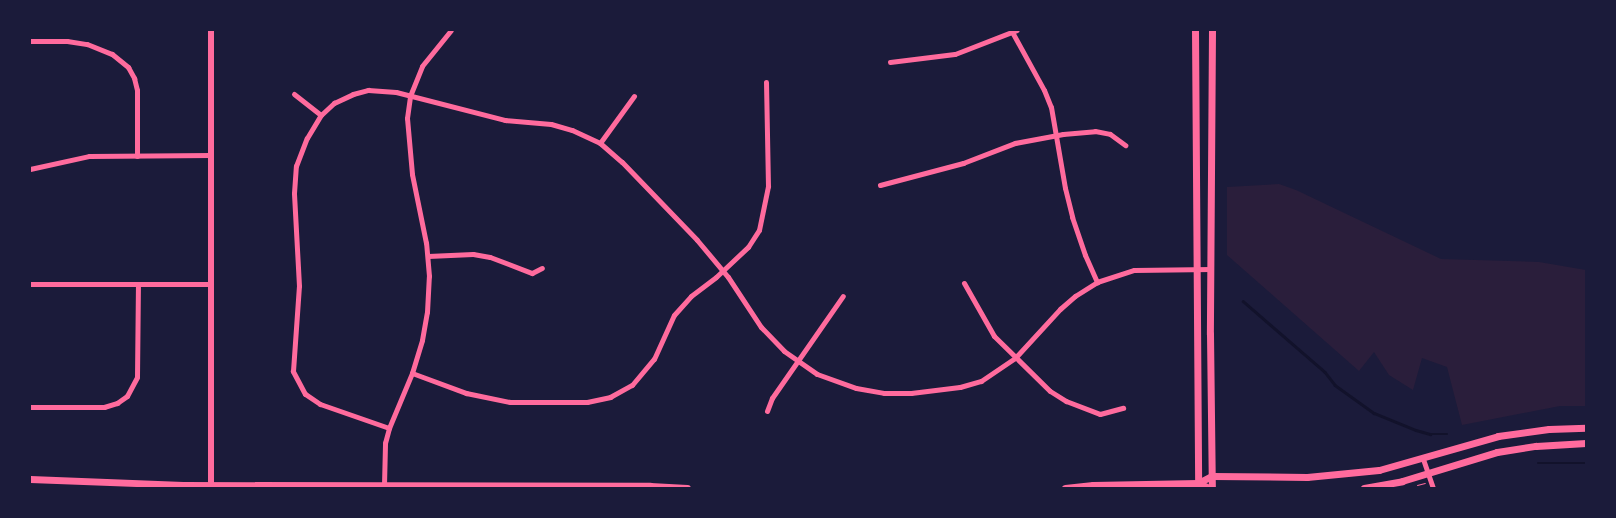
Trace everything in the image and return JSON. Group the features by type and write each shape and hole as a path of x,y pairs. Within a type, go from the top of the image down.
{"main road":[{"path":"1195,30 1198,486"},
{"path":"1065,488 1094,485 1198,486 1210,488 1212,476 1210,334 1212,30"},
{"path":"1198,486 1212,476 1334,475 1379,470 1506,435 1586,428"},
{"path":"1364,488 1428,473 1504,450 1586,443"},
{"path":"30,479 211,487 650,486 688,488"}],"street":[{"path":"211,30 211,487"},
{"path":"384,486 386,443 389,428 412,373 422,340 427,312 428,256 408,143 407,118 410,96 422,66 451,30"},
{"path":"890,62 955,54 1013,31 1051,107 1072,217 1085,255 1097,282"},
{"path":"30,41 67,41 87,44 112,54 128,67 134,78 137,90 137,156"},
{"path":"412,373 466,393 510,402 587,402 610,397 632,385 654,359 674,315 691,296 723,271 748,247 760,230 768,186 766,82"},
{"path":"389,428 320,404 305,394 294,371 299,286 294,193 296,166 307,138 321,115 334,103 353,94 368,90 381,90 410,96 505,120 551,124 572,130 600,143 622,162 723,271 761,327 784,352 818,374 856,388 910,393 960,387 981,381 1015,358 1060,309 1075,296 1097,282 1134,270 1211,269"},
{"path":"294,94 321,115"},
{"path":"600,143 634,96"},
{"path":"880,185 963,163 1015,143 1057,135 1095,131 1110,134 1125,146"},
{"path":"30,169 82,157 211,156"},
{"path":"428,256 473,254 490,257 532,273 542,268"},
{"path":"964,283 994,336 1050,391 1066,402 1100,414 1123,408"},
{"path":"30,284 211,284"},
{"path":"30,407 104,407 117,403 127,396 137,377 138,284"},
{"path":"767,411 772,398 843,296"},
{"path":"1423,459 1433,488"}],"path":[{"path":"1411,486 1431,482"}],"shaded area":[{"path":"1279,184 1296,190 1441,259 1539,262 1586,270 1586,406 1560,406 1462,425 1447,367 1422,358 1413,390 1389,375 1374,352 1359,371 1227,255 1227,187"}],"waterway":[{"path":"1243,301 1325,372 1335,385 1374,413 1416,430 1430,434 1447,434"},
{"path":"1538,463 1586,463"}]}
